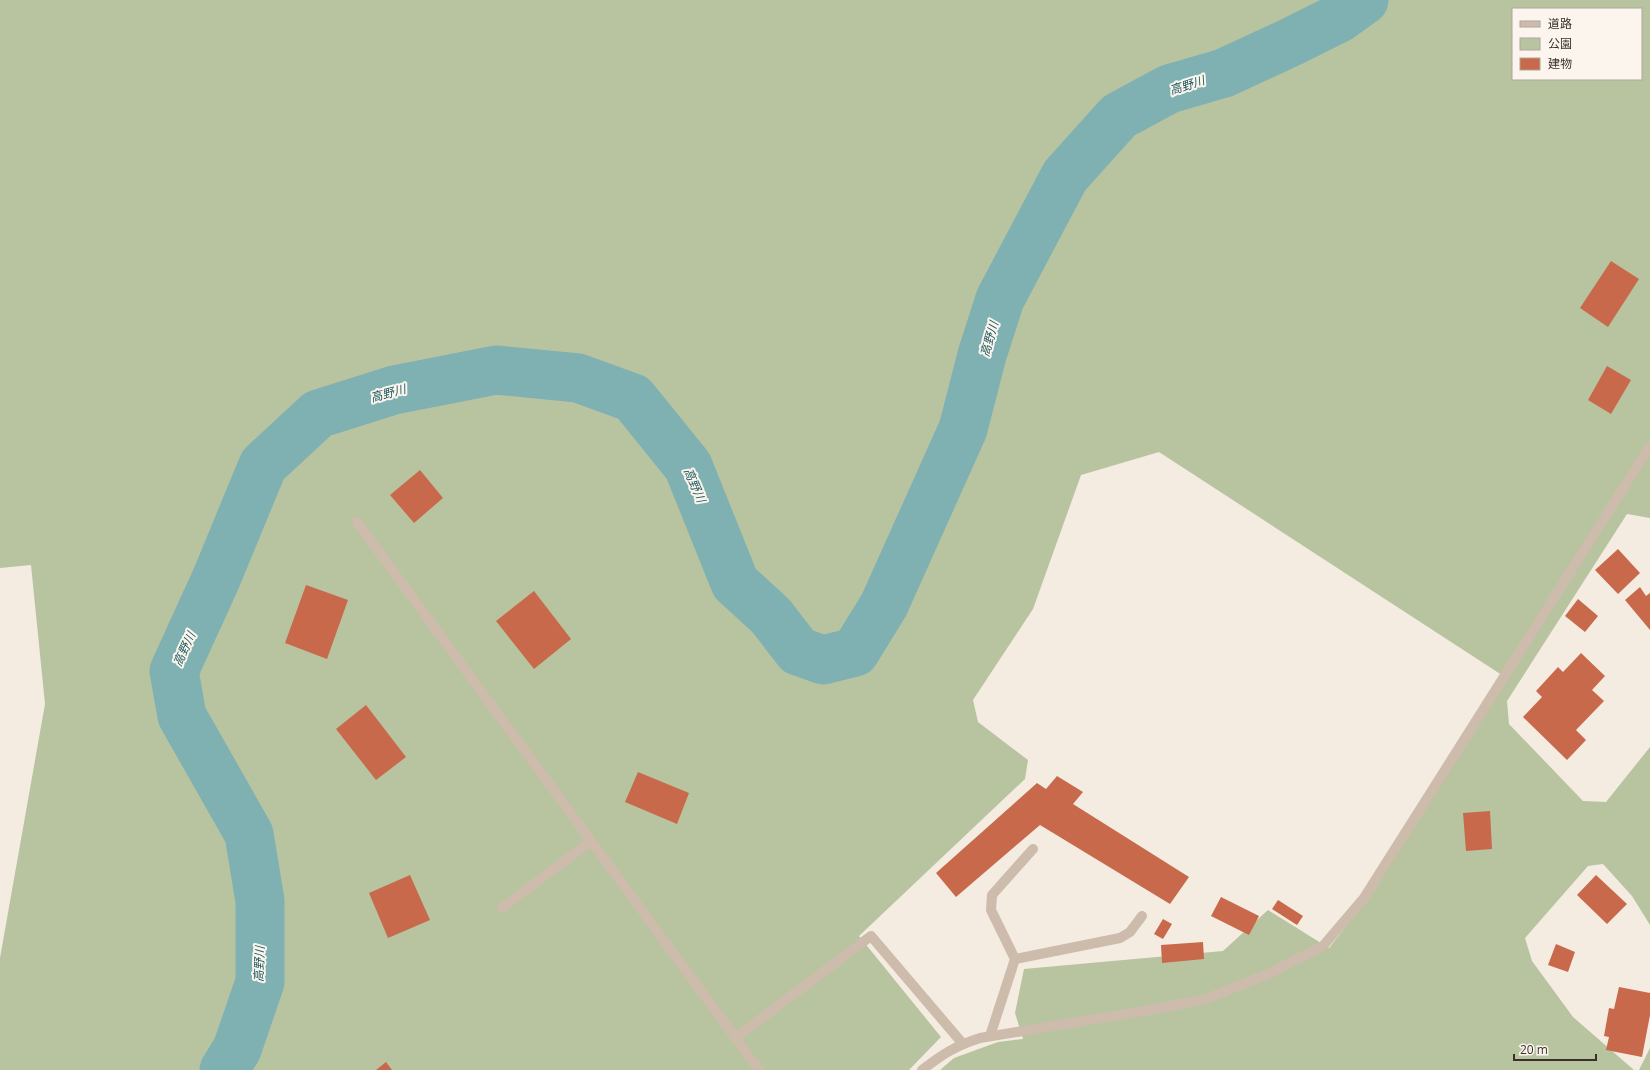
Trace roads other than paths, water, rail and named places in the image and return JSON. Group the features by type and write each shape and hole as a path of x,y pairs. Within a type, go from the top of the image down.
{"street":[{"path":"922,1070 948,1051 963,1044 990,1036 1144,1011 1206,999 1268,974 1323,946 1364,898 1650,446"},
{"path":"357,522 759,1070"},
{"path":"502,908 591,841"},
{"path":"990,1036 1015,960 991,910 992,895 1034,849"},
{"path":"1015,960 1120,938 1130,932 1142,916"},
{"path":"735,1038 871,936 963,1044"}],"waterway":[{"name":"高野川","path":"224,1070 237,1049 260,982 260,901 249,834 182,716 174,671 216,579 263,465 318,414 394,390 496,370 578,378 633,398 688,466 735,583 771,616 798,651 823,660 855,652 884,605 963,429 982,355 1000,299 1065,176 1119,116 1169,89 1224,73 1293,41 1339,18 1364,0"}]}
